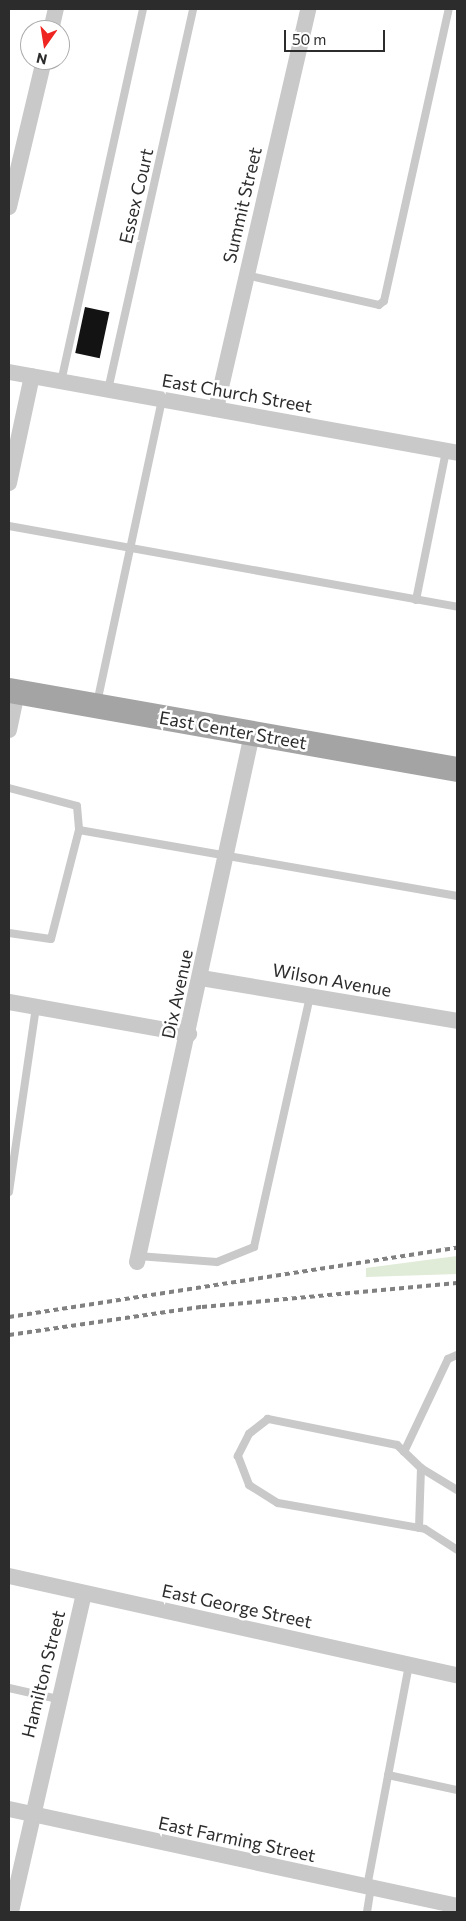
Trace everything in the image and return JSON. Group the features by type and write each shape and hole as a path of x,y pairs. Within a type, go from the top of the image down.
{"main road":[{"name":"East Center Street","path":"13,691 457,769"}],"street":[{"name":"Summit Street","path":"216,410 308,9"},
{"path":"9,206 42,70"},
{"name":"East Church Street","path":"9,372 452,452"},
{"path":"9,483 32,376"},
{"path":"9,730 13,691"},
{"name":"Dix Avenue","path":"138,1259 189,1034 252,734"},
{"name":"Wilson Avenue","path":"201,978 457,1022"},
{"path":"9,1002 189,1034"},
{"name":"East George Street","path":"9,1576 457,1675"},
{"name":"Hamilton Street","path":"11,1912 30,1814 84,1593"},
{"name":"East Farming Street","path":"9,1809 457,1906"}],"lane":[{"path":"61,382 143,9"},
{"name":"Essex Court","path":"107,390 193,9"},
{"path":"246,275 379,305 384,301 449,9"},
{"path":"96,705 162,399"},
{"path":"416,600 452,452"},
{"path":"9,526 128,550 457,607"},
{"path":"9,788 77,806 78,830 52,939 9,933"},
{"path":"78,830 457,896"},
{"path":"138,1259 217,1262 254,1247 310,997"},
{"path":"9,1192 36,1006"},
{"path":"404,1452 448,1360 457,1355"},
{"path":"457,1490 421,1468 397,1445 367,1436 268,1420 249,1434 238,1456 249,1485 278,1503 419,1528 457,1550"},
{"path":"419,1528 421,1468"},
{"path":"367,1912 369,1888 388,1775 409,1664"},
{"path":"9,1688 58,1699"},
{"path":"388,1775 457,1790"}],"green space":[{"path":"457,1256 457,1274 366,1277 366,1268"}],"building":[{"path":"85,307 109,312 100,358 75,353"}],"railway":[{"path":"9,1317 457,1248"},
{"path":"9,1335 202,1307 457,1283"}]}
